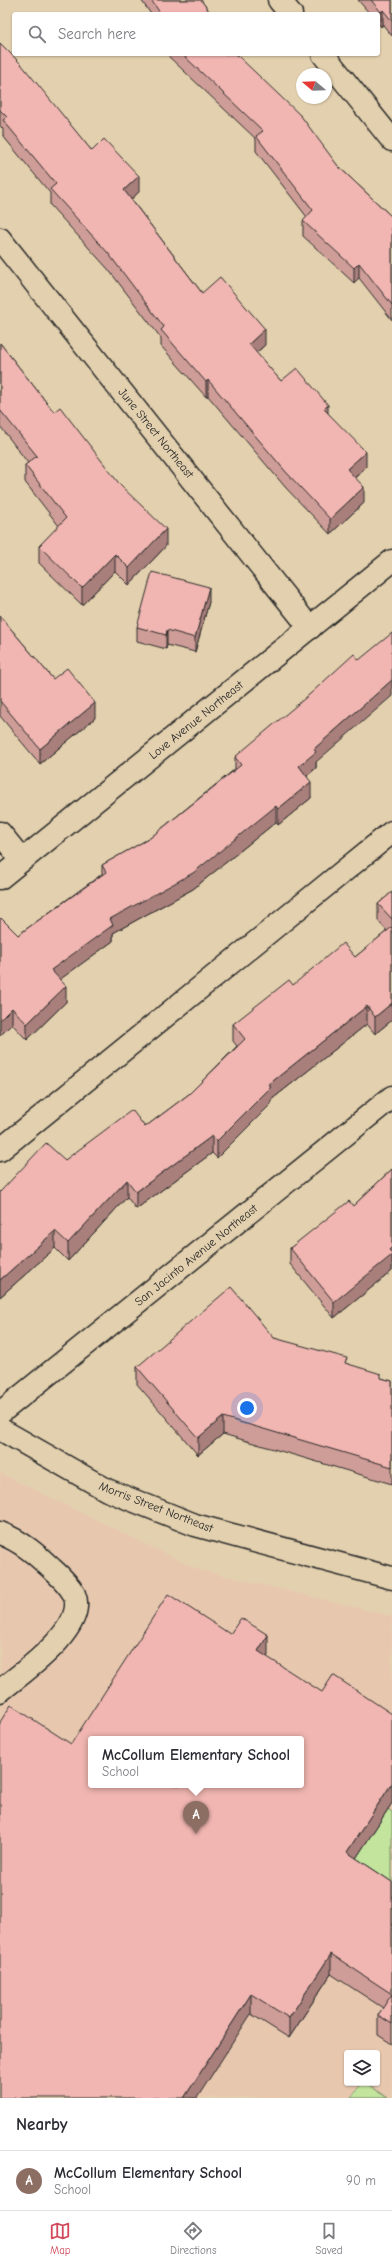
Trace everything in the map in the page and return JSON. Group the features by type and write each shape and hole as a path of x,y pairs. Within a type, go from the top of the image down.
{"street":[{"path":"279,0 288,12"},
{"path":"325,56 392,140"},
{"name":"June Street Northeast","path":"0,239 310,628"},
{"name":"Love Avenue Northeast","path":"0,878 392,562"},
{"path":"0,1150 392,832"},
{"path":"0,833 22,860"},
{"name":"San Jacinto Avenue Northeast","path":"0,1413 392,1097"},
{"name":"Morris Street Northeast","path":"0,1429 107,1490 195,1524 392,1578"},
{"path":"0,1533 15,1538 60,1577 74,1595 75,1609 72,1622 58,1641 41,1658 0,1691"}],"shaded area":[{"path":"0,1473 197,1569 392,1616 392,2098 0,2098"}],"green space":[{"path":"388,1809 392,1812 392,1902 356,1858"},
{"path":"359,2086 369,2086 388,2098 351,2098"}],"building":[{"path":"151,0 201,0 210,12 160,12"},
{"path":"371,0 392,0 392,21 383,10 381,12"},
{"path":"0,43 21,64 92,151 104,139 139,176 124,190 202,293 220,277 265,329 249,344 281,381 297,368 328,405 324,409 366,452 347,469 364,487 330,519 286,472 208,380 206,382 161,330 164,327 108,253 50,189 56,184 3,120 7,117 0,110"},
{"path":"184,56 238,56 301,116 338,166 392,217 392,305 359,263 354,268 303,221 313,210 256,136 263,131"},
{"path":"0,343 54,412 60,407 121,486 166,529 129,568 115,554 82,588 39,546 66,518 25,465 37,456 0,410"},
{"path":"152,572 209,587 195,638 167,630 166,635 137,627"},
{"path":"0,616 53,679 67,668 95,703 40,749 0,701"},
{"path":"392,633 392,680 314,749 316,752 299,766 311,782 278,809 276,806 193,873 110,919 113,925 51,970 66,986 27,1024 12,1008 0,1020 1,918 18,935 106,872 102,865 150,838 241,765 235,757 310,694 354,654 359,660"},
{"path":"392,892 392,919 378,904"},
{"path":"392,927 392,1003 375,1017 367,1006 268,1085 271,1087 217,1141 212,1136 136,1192 127,1180 68,1243 55,1231 0,1280 0,1192 46,1143 65,1160 132,1110 145,1127 189,1094 245,1039 233,1024 289,980 293,985 343,943 355,957"},
{"path":"392,1169 392,1247 389,1250 392,1255 334,1302 290,1248 349,1201 353,1206"},
{"path":"231,1287 274,1338 347,1358 345,1363 381,1374 381,1378 392,1381 392,1467 223,1417 198,1438 137,1367"},
{"path":"168,1594 230,1634 241,1618 268,1635 258,1651 322,1692 333,1675 392,1714 392,1783 347,1852 392,1882 392,1994 331,1954 289,2018 251,1994 184,2098 0,2098 0,1722 11,1705 71,1744"},
{"path":"392,1994 392,2024 378,2015"}],"place":[{"name":"McCollum Elementary School","path":"196,1834"}]}
